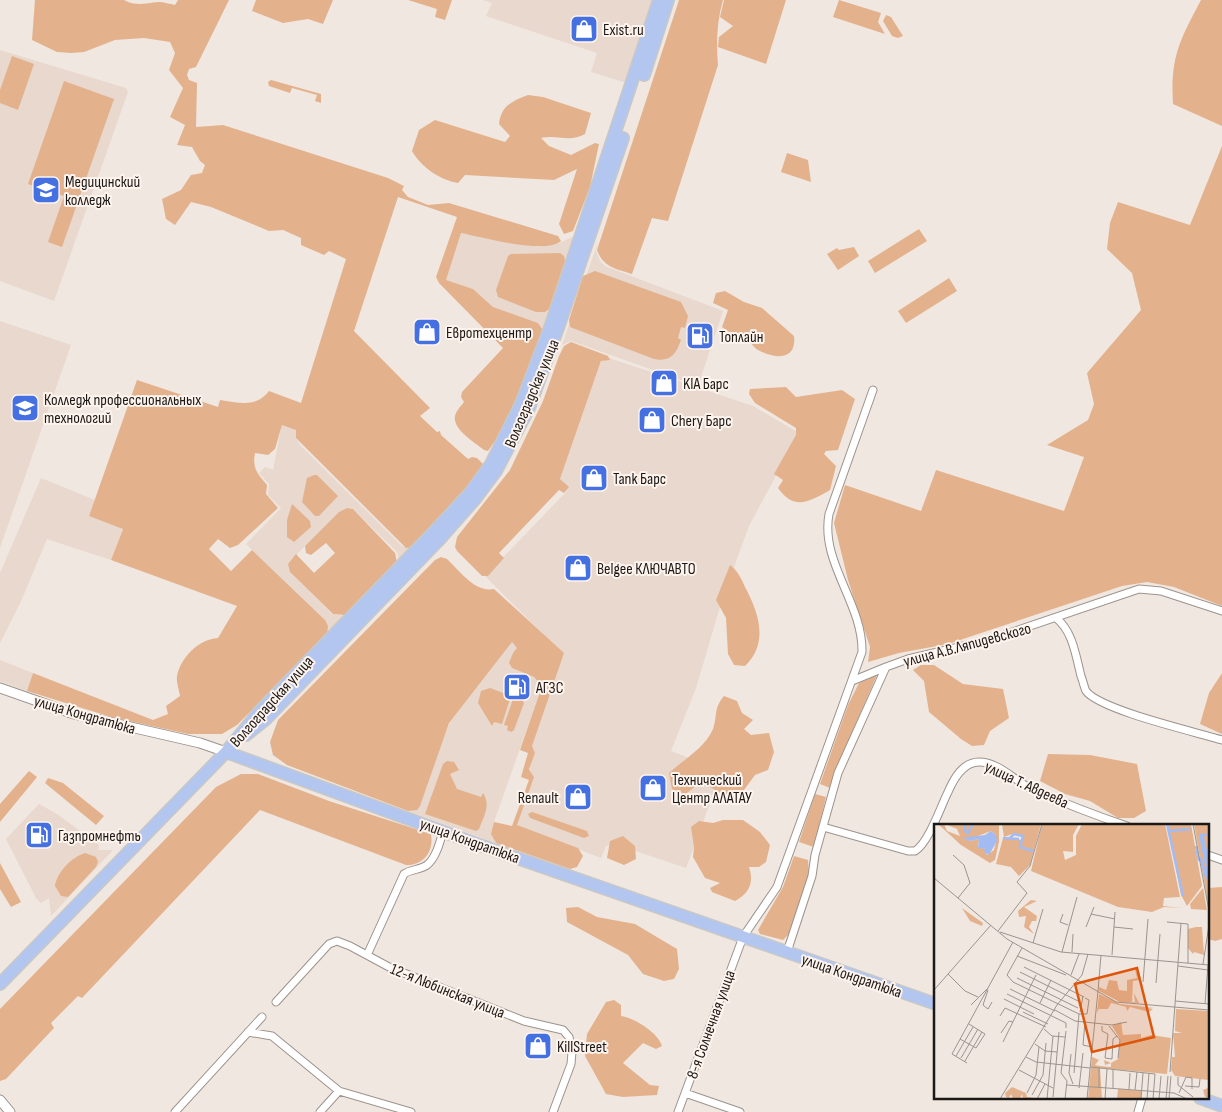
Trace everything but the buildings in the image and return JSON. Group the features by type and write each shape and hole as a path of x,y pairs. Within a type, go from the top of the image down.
{"main road":[{"name":"Волгоградская улица","path":"0,984 226,752 266,705 432,534 470,493 491,464 521,404 552,322 660,0"},
{"name":"Волгоградская улица","path":"226,752 266,719 438,540 476,499 496,471 529,408 558,328 668,0"},
{"name":"улица Кондратюка","path":"226,752 444,831 934,1003"},
{"path":"1206,1100 1222,1106"}],"street":[{"name":"8-я Солнечная улица","path":"678,1112 743,937 777,887 862,652 862,638 857,618 829,548 826,531 829,514 872,390"},
{"name":"улица А.В.Ляпидевского","path":"787,952 810,884 838,773 886,667 989,640 1139,589 1160,591 1222,611"},
{"path":"1056,618 1064,625 1069,635 1086,690 1094,697 1126,711 1222,740"},
{"path":"852,681 886,667"},
{"name":"улица Кондратюка","path":"0,688 74,714 200,743 226,752"},
{"name":"улица Т. Авдеева","path":"823,827 908,852 915,851 924,843 951,785 960,771 969,764 980,762 998,767 1030,788 1122,824"},
{"path":"368,953 404,874 426,865 436,851 444,831"},
{"path":"1210,855 1222,860"},
{"name":"12-я Любинская улица","path":"276,1002 329,944 337,941 368,953 390,967 524,1021 563,1030 569,1037 572,1052 571,1064 553,1112"},
{"path":"175,1112 262,1017"},
{"path":"248,1032 272,1036 339,1091 411,1112"},
{"path":"320,1112 339,1091"},
{"path":"685,1093 740,1112"},
{"path":"0,1100 10,1112"}],"shaded area":[{"path":"35,0 124,0 137,4 159,2 175,5 178,0 229,0 196,67 189,69 187,75 189,80 197,83 196,127 223,125 388,178 404,186 402,190 408,197 428,205 449,203 558,236 561,241 553,245 528,246 461,233 446,280 473,289 493,307 538,323 545,333 506,425 488,451 484,450 460,431 455,421 455,416 457,410 464,402 461,397 462,392 503,348 439,283 436,277 457,217 398,197 354,331 430,408 420,416 437,432 440,431 441,435 468,459 472,457 477,458 483,464 483,469 413,547 406,548 296,438 296,430 282,425 275,449 268,455 255,453 254,459 256,471 267,485 266,494 278,508 238,545 230,548 218,539 209,549 231,571 252,550 325,620 328,626 327,635 237,725 222,734 188,734 111,717 27,691 33,673 153,720 168,714 166,706 180,696 177,678 182,662 198,645 218,638 237,606 111,560 123,529 89,516 137,380 218,407 220,400 240,403 253,402 259,400 269,391 301,403 346,259 329,251 324,255 301,245 301,238 283,230 269,231 211,207 191,202 175,225 166,219 162,199 181,190 191,175 202,173 205,165 200,161 192,147 177,145 185,125 170,117 183,88 169,70 175,53 170,42 144,38 115,40 84,52 57,52 32,40"},
{"path":"256,0 333,0 323,24 308,19 283,23 252,11"},
{"path":"408,0 452,0 445,20 435,17 437,9"},
{"path":"483,0 654,0 627,83 591,72 597,53 486,16 492,3"},
{"path":"679,0 723,0 719,16 718,65 668,221 652,218 632,274 606,264 597,250"},
{"path":"724,0 786,0 766,64 718,47 719,37 733,26 720,17"},
{"path":"839,0 881,13 878,22 885,34 833,17"},
{"path":"1201,0 1222,0 1222,126 1173,104 1173,74 1178,49"},
{"path":"886,15 891,17 903,36 898,38 892,36 883,21"},
{"name":"Медицинский колледж","path":"0,50 126,88 128,92 54,301 0,281"},
{"path":"12,56 34,64 18,110 0,103 0,90"},
{"path":"271,80 321,94 321,103 315,101 317,95 292,88 290,93 269,86 268,82"},
{"path":"64,81 114,99 62,247 48,242 64,196 28,184"},
{"path":"528,95 543,97 591,113 585,134 579,137 541,138 549,146 571,155 595,143 599,144 590,187 573,231 564,234 559,224 577,169 554,180 465,175 458,183 444,179 432,172 420,162 412,151 419,130 435,120 505,142 510,136 499,124 502,113 512,102"},
{"path":"1222,146 1222,606 1174,587 1147,582 1122,586 948,644 899,653 868,662 870,647 848,580 834,523 845,485 921,511 936,470 1064,511 1084,457 1047,445 1088,420 1094,404 1087,373 1141,310 1132,273 1107,249 1110,223 1118,202 1190,225"},
{"path":"787,153 808,160 811,182 781,172"},
{"path":"919,229 927,241 875,273 868,261"},
{"path":"461,233 538,247 557,244 577,235 545,333 538,323 493,307 473,289 445,280"},
{"path":"598,242 596,251 600,261 605,266 723,311 698,386 571,341 562,345"},
{"path":"854,247 859,256 838,270 827,254 837,248 839,250"},
{"path":"560,253 564,256 565,261 549,309 545,312 536,312 498,297 496,290 508,256 511,254"},
{"path":"595,271 681,302 688,316 685,328 681,327 678,338 681,340 679,345 672,356 660,360 654,359 570,327 569,320 583,276"},
{"path":"949,278 957,291 906,323 898,311"},
{"path":"725,291 744,302 762,308 794,336 792,350 784,356 771,355 757,349 747,339 722,327 728,310 713,303 716,293"},
{"name":"Колледж профессиональных технологий","path":"0,321 71,345 0,548"},
{"path":"571,342 608,356 610,360 601,361 560,479 569,487 564,493 559,490 499,553 504,558 488,576 482,576 457,551 455,547 457,537 510,470 543,401 559,356 564,346"},
{"path":"603,356 753,406 799,433 749,526 722,600 696,688 671,751 722,771 686,868 615,844 606,846 601,858 515,825 533,775 529,767 535,753 531,745 563,654 485,576 567,491 560,479"},
{"path":"786,387 796,397 842,390 855,399 838,450 826,451 824,454 836,466 830,490 809,501 796,502 790,500 778,488 783,480 774,474 796,435 796,428 755,403 749,394 750,389"},
{"path":"282,424 296,430 296,438 300,445 402,546 413,547 399,561 397,552 353,509 347,508 339,512 292,559 288,564 290,572 332,614 347,616 327,635 325,620 246,544 281,508 268,495 269,484 259,473 265,467 273,470"},
{"path":"317,475 338,496 319,516 315,516 302,502 307,478"},
{"path":"41,478 95,500 89,516 123,528 111,560 47,539 22,599 0,643 0,573"},
{"path":"292,504 310,521 311,527 294,542 287,537 287,520"},
{"path":"347,508 353,509 395,553 397,562 345,615 333,614 290,572 288,564 296,554 314,573 335,553 326,543 311,555 306,553 305,546 339,512"},
{"path":"441,557 447,559 468,580 480,588 494,589 564,653 532,746 535,753 529,769 534,777 517,825 578,848 583,856 577,867 570,869 496,843 491,834 494,822 512,826 529,780 521,777 528,753 520,750 542,686 534,677 512,668 509,663 517,648 512,642 449,723 417,810 408,811 287,765 273,755 270,742 278,720 435,560"},
{"path":"730,565 739,575 750,597 759,628 757,648 745,666 734,665 728,654 726,618 716,600"},
{"path":"511,642 518,648 513,653 510,663 512,668 534,677 542,686 494,822 491,834 496,843 408,811 411,811 454,713"},
{"path":"0,660 33,673 27,691 0,681"},
{"path":"921,665 934,665 963,684 1003,689 1009,718 990,731 984,745 972,746 929,712 924,681 913,670"},
{"path":"1222,673 1222,734 1200,724 1209,693"},
{"path":"877,675 830,788 820,784 848,705 859,683"},
{"path":"490,688 511,696 502,724 494,722 492,726 478,703 481,691"},
{"path":"514,696 522,699 524,703 514,730 511,732 507,730 508,726 504,725"},
{"path":"724,696 737,701 742,713 753,720 744,729 751,735 769,733 774,752 768,770 755,775 744,790 724,795 701,782 683,796 672,789 669,773 705,742 713,729 718,705"},
{"path":"1048,754 1090,755 1137,764 1146,811 1134,818 1118,818 1090,801 1065,794 1040,781"},
{"path":"447,761 454,762 459,770 450,774 457,789 481,797 483,793 485,797 486,811 479,829 476,831 425,814 443,764"},
{"path":"29,771 37,777 0,822 0,804"},
{"path":"241,774 258,774 329,801 431,834 431,846 423,860 406,865 260,810 82,998 78,996 51,1023 54,1028 6,1079 0,1081 0,1009 216,787"},
{"path":"48,778 63,783 104,816 96,825 45,783"},
{"path":"815,794 826,797 814,847 799,842"},
{"path":"39,804 57,814 99,845 98,850 113,850 51,916 49,898 41,903 36,898 6,839"},
{"path":"532,812 587,831 589,836 584,838 530,818 528,814"},
{"path":"723,820 743,820 760,832 770,845 766,862 759,867 749,867 750,887 735,901 712,892 710,888 720,883 705,878 693,857 694,847 691,827 699,821 713,823"},
{"path":"623,836 635,846 636,859 624,865 607,858 610,841"},
{"path":"85,853 96,857 98,862 96,867 68,897 61,896 55,886 62,870 70,862"},
{"path":"794,856 808,860 809,875 790,933 783,940 760,934 758,930 783,887"},
{"path":"0,863 21,902 11,907 0,889"},
{"path":"1222,887 1222,939 1215,941 1210,940 1210,888"},
{"path":"578,907 597,917 635,924 677,949 679,969 674,979 664,981 643,974 628,955 567,922 566,908"},
{"path":"614,1000 621,1005 621,1016 645,1026 660,1041 662,1046 656,1049 643,1043 623,1063 650,1085 659,1086 657,1095 623,1097 606,1094 585,1056 587,1034 606,1002"}],"place":[{"name":"Exist.ru","path":"584,29"},
{"name":"Медицинский колледж","path":"46,190"},
{"name":"Евротехцентр","path":"427,332"},
{"name":"Топлайн","path":"700,336"},
{"name":"KIA Барс","path":"664,383"},
{"name":"Колледж профессиональных технологий","path":"25,408"},
{"name":"Chery Барс","path":"652,420"},
{"name":"Tank Барс","path":"594,478"},
{"name":"Belgee КЛЮЧАВТО","path":"578,568"},
{"name":"АГЗС","path":"517,687"},
{"name":"Технический Центр АЛАТАУ","path":"653,788"},
{"name":"Renault","path":"578,797"},
{"name":"Газпромнефть","path":"39,835"},
{"name":"KillStreet","path":"538,1046"}]}
